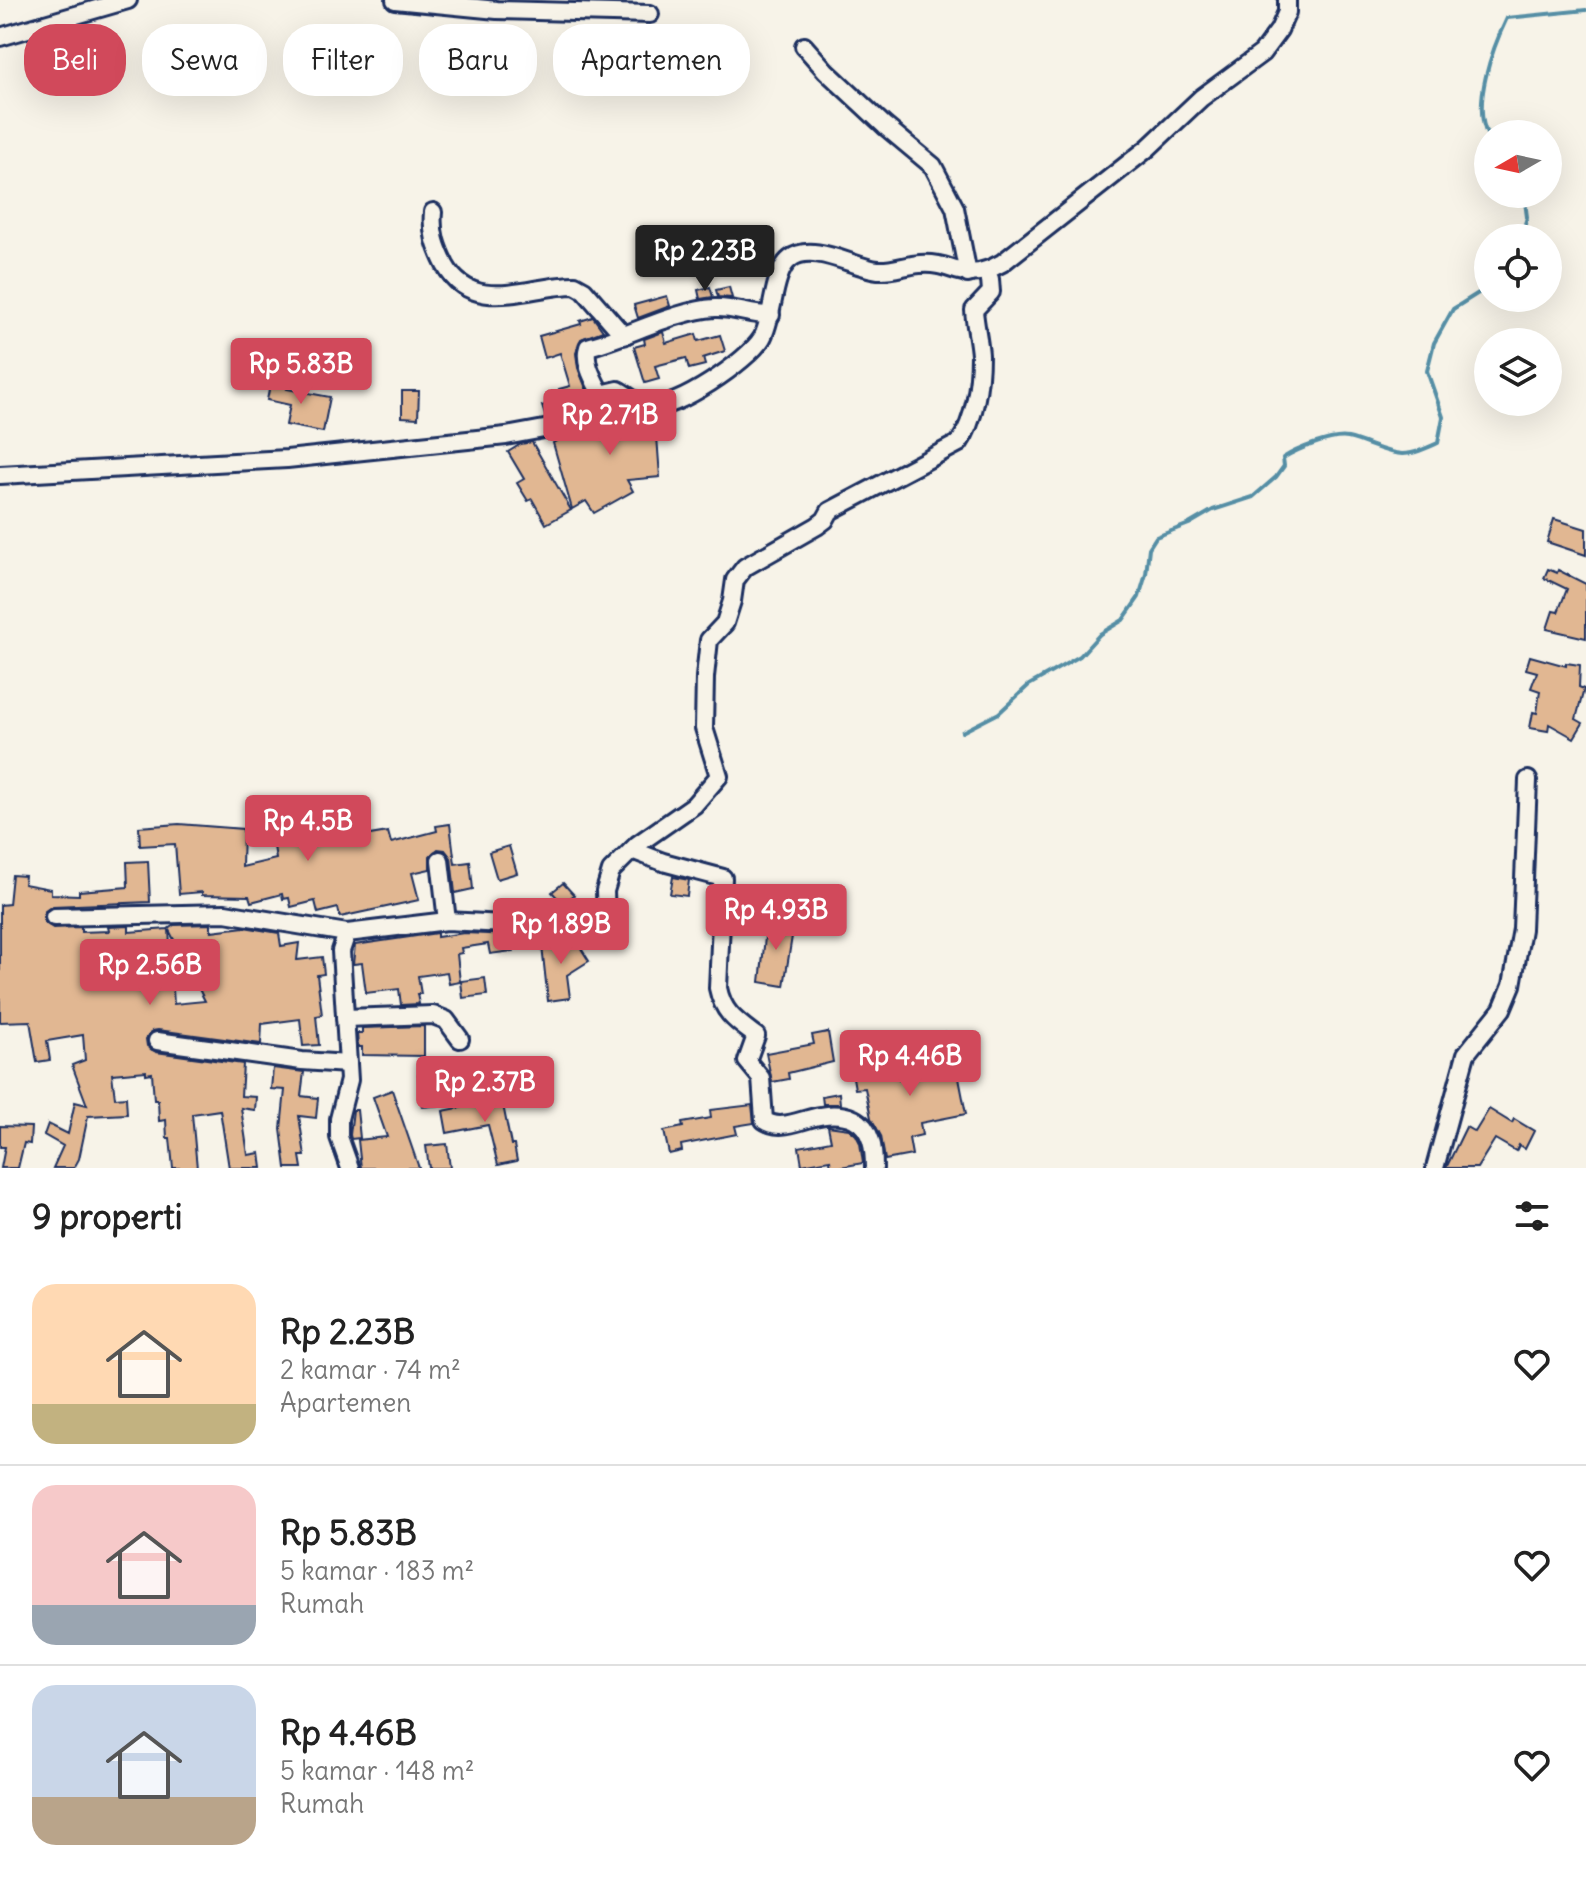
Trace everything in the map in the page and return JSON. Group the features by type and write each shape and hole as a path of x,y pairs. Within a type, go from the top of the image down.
{"street":[{"path":"0,37 128,0"},
{"path":"395,0 497,10 564,6 650,14"},
{"path":"977,273 1002,263 1148,148 1201,98 1262,53 1279,30 1287,12 1287,0"},
{"path":"804,46 866,107 933,166 955,208 977,273"},
{"path":"433,212 433,238 452,277 467,291 502,295 575,285 584,290 624,336"},
{"path":"0,475 287,459 506,436 566,425 601,394 618,390 642,405 654,408 712,383 741,361 761,340 771,315 781,271 790,258 825,255 876,270 924,264 977,273 990,279 991,292 974,310 980,355 977,388 966,433 959,443 830,511 817,526 745,567 735,580 725,623 709,640 704,728 719,776 694,805 635,847 611,871 605,891 606,917 593,926 447,921 347,933 225,913 54,917"},
{"path":"601,394 590,370 588,347 712,308 735,308 757,316 771,315"},
{"path":"1435,1168 1466,1054 1502,1009 1512,985 1522,929 1528,780"},
{"path":"635,847 663,862 723,878 718,988 721,1003 728,1014 756,1036 747,1061 761,1078 764,1120 780,1126 831,1113 851,1118 867,1129 874,1168"},
{"path":"440,860 447,921"},
{"path":"347,933 341,951 347,1095 339,1119 339,1137 350,1168"},
{"path":"345,1018 433,1015 446,1020 460,1039"},
{"path":"157,1041 302,1061 348,1064"}],"building":[{"path":"710,287 713,297 700,299 698,290"},
{"path":"729,287 732,298 718,297 716,290"},
{"path":"667,296 670,306 638,318 634,305"},
{"path":"593,317 603,331 581,339 576,353 587,391 561,415 546,418 542,406 562,400 559,389 570,386 560,353 545,358 539,336 581,324 580,321"},
{"path":"663,332 666,343 696,334 698,341 720,335 725,351 703,358 705,365 689,369 686,358 655,366 659,379 645,383 634,347 645,344 644,339"},
{"path":"271,380 289,383 287,389 330,397 323,432 286,425 290,405 267,400"},
{"path":"402,391 419,391 418,418 402,417"},
{"path":"613,409 615,416 636,414 651,418 668,415 670,434 657,436 660,477 627,480 633,491 594,513 586,501 572,509 553,443"},
{"path":"532,442 571,510 546,524 532,499 528,501 517,483 524,479 508,452"},
{"path":"1554,519 1586,529 1586,555 1547,542"},
{"path":"1548,569 1557,573 1558,570 1586,584 1586,638 1547,629 1553,611 1558,612 1567,589 1544,578"},
{"path":"1530,656 1566,666 1566,663 1580,665 1579,687 1584,689 1576,719 1583,723 1574,738 1549,724 1548,731 1530,728 1533,712 1537,713 1540,691 1531,688 1537,672 1526,669"},
{"path":"306,806 308,815 345,809 352,838 388,832 391,843 437,831 436,826 450,824 455,864 470,862 473,889 455,893 451,858 445,850 438,849 430,856 430,869 412,873 419,900 340,917 338,908 318,913 315,901 291,907 289,898 283,899 282,894 251,902 249,896 202,895 202,892 179,894 175,844 140,846 139,827 179,824 243,829 242,867 276,859 271,827 295,822 292,809"},
{"path":"509,846 517,873 497,879 489,852"},
{"path":"148,861 150,902 53,906 45,911 44,922 53,928 81,927 81,932 109,931 108,927 129,926 129,932 168,929 174,925 211,924 211,931 244,927 279,933 281,946 299,943 297,960 322,957 324,974 317,975 322,1015 316,1016 319,1045 303,1046 300,1019 262,1024 261,1044 158,1030 152,1031 146,1039 147,1046 156,1052 243,1064 241,1096 256,1097 255,1110 241,1108 248,1155 260,1153 262,1168 229,1168 220,1110 192,1114 197,1168 173,1168 166,1120 159,1121 152,1073 146,1074 146,1071 112,1074 115,1098 126,1097 127,1114 88,1116 79,1159 74,1168 53,1168 63,1146 44,1135 48,1124 68,1134 75,1102 87,1105 72,1065 85,1060 83,1035 47,1041 50,1060 37,1062 30,1021 0,1022 0,905 9,904 12,875 25,876 24,884 51,889 51,894 79,895 79,891 128,887 127,862","holes":["169,930 205,1001 174,1004"]},
{"path":"673,877 689,880 687,896 670,894"},
{"path":"563,883 574,895 563,904 552,892"},
{"path":"767,920 794,924 784,986 760,982"},
{"path":"437,933 437,937 464,933 511,935 513,951 490,954 488,944 461,948 462,953 457,954 460,982 449,984 447,972 418,976 419,1004 401,1005 399,989 366,993 362,963 353,964 355,945"},
{"path":"557,938 575,939 589,961 567,975 570,998 548,1001 542,946 561,943"},
{"path":"485,978 487,995 463,998 461,981"},
{"path":"424,1026 424,1056 362,1055 362,1047 358,1047 357,1033 362,1033 362,1028"},
{"path":"828,1032 833,1062 788,1073 789,1079 772,1082 766,1053 814,1044 812,1035"},
{"path":"945,1032 952,1074 958,1073 966,1114 920,1123 922,1135 909,1138 912,1155 885,1160 881,1136 871,1118 865,1088 855,1089 851,1066 879,1061 880,1069 896,1066 898,1079 935,1072 928,1036"},
{"path":"273,1068 304,1072 301,1096 318,1098 316,1118 299,1116 305,1156 300,1156 302,1168 286,1168 281,1129 285,1090 271,1089"},
{"path":"438,1073 442,1105 422,1107 418,1075"},
{"path":"392,1090 419,1168 361,1168 358,1140 387,1137 373,1097"},
{"path":"500,1090 517,1161 498,1165 488,1125 447,1133 443,1111 483,1103 481,1094"},
{"path":"839,1093 840,1104 823,1104 822,1096"},
{"path":"752,1105 754,1123 735,1126 737,1134 681,1145 682,1151 669,1154 664,1131 683,1127 682,1123 711,1118 710,1110"},
{"path":"1489,1109 1512,1123 1514,1119 1534,1131 1525,1149 1519,1145 1516,1151 1495,1139 1477,1168 1446,1168 1466,1127 1475,1132"},
{"path":"353,1110 357,1110 360,1138 351,1139 350,1135"},
{"path":"0,1126 31,1127 30,1144 24,1143 18,1168 1,1168 5,1147 0,1147"},
{"path":"828,1126 849,1129 856,1135 863,1163 831,1168 830,1160 802,1165 799,1147 831,1141"},
{"path":"447,1144 450,1168 429,1168 426,1146"}],"waterway":[{"path":"1483,120 1486,76 1507,18 1586,10"},
{"path":"1525,224 1526,208"},
{"path":"962,732 999,713 1029,685 1080,656 1100,634 1123,620 1139,597 1149,548 1156,537 1213,510 1253,497 1276,477 1284,466 1283,458 1315,444 1341,438 1402,454 1438,443 1443,417 1427,371 1434,343 1453,309 1474,296"}]}
